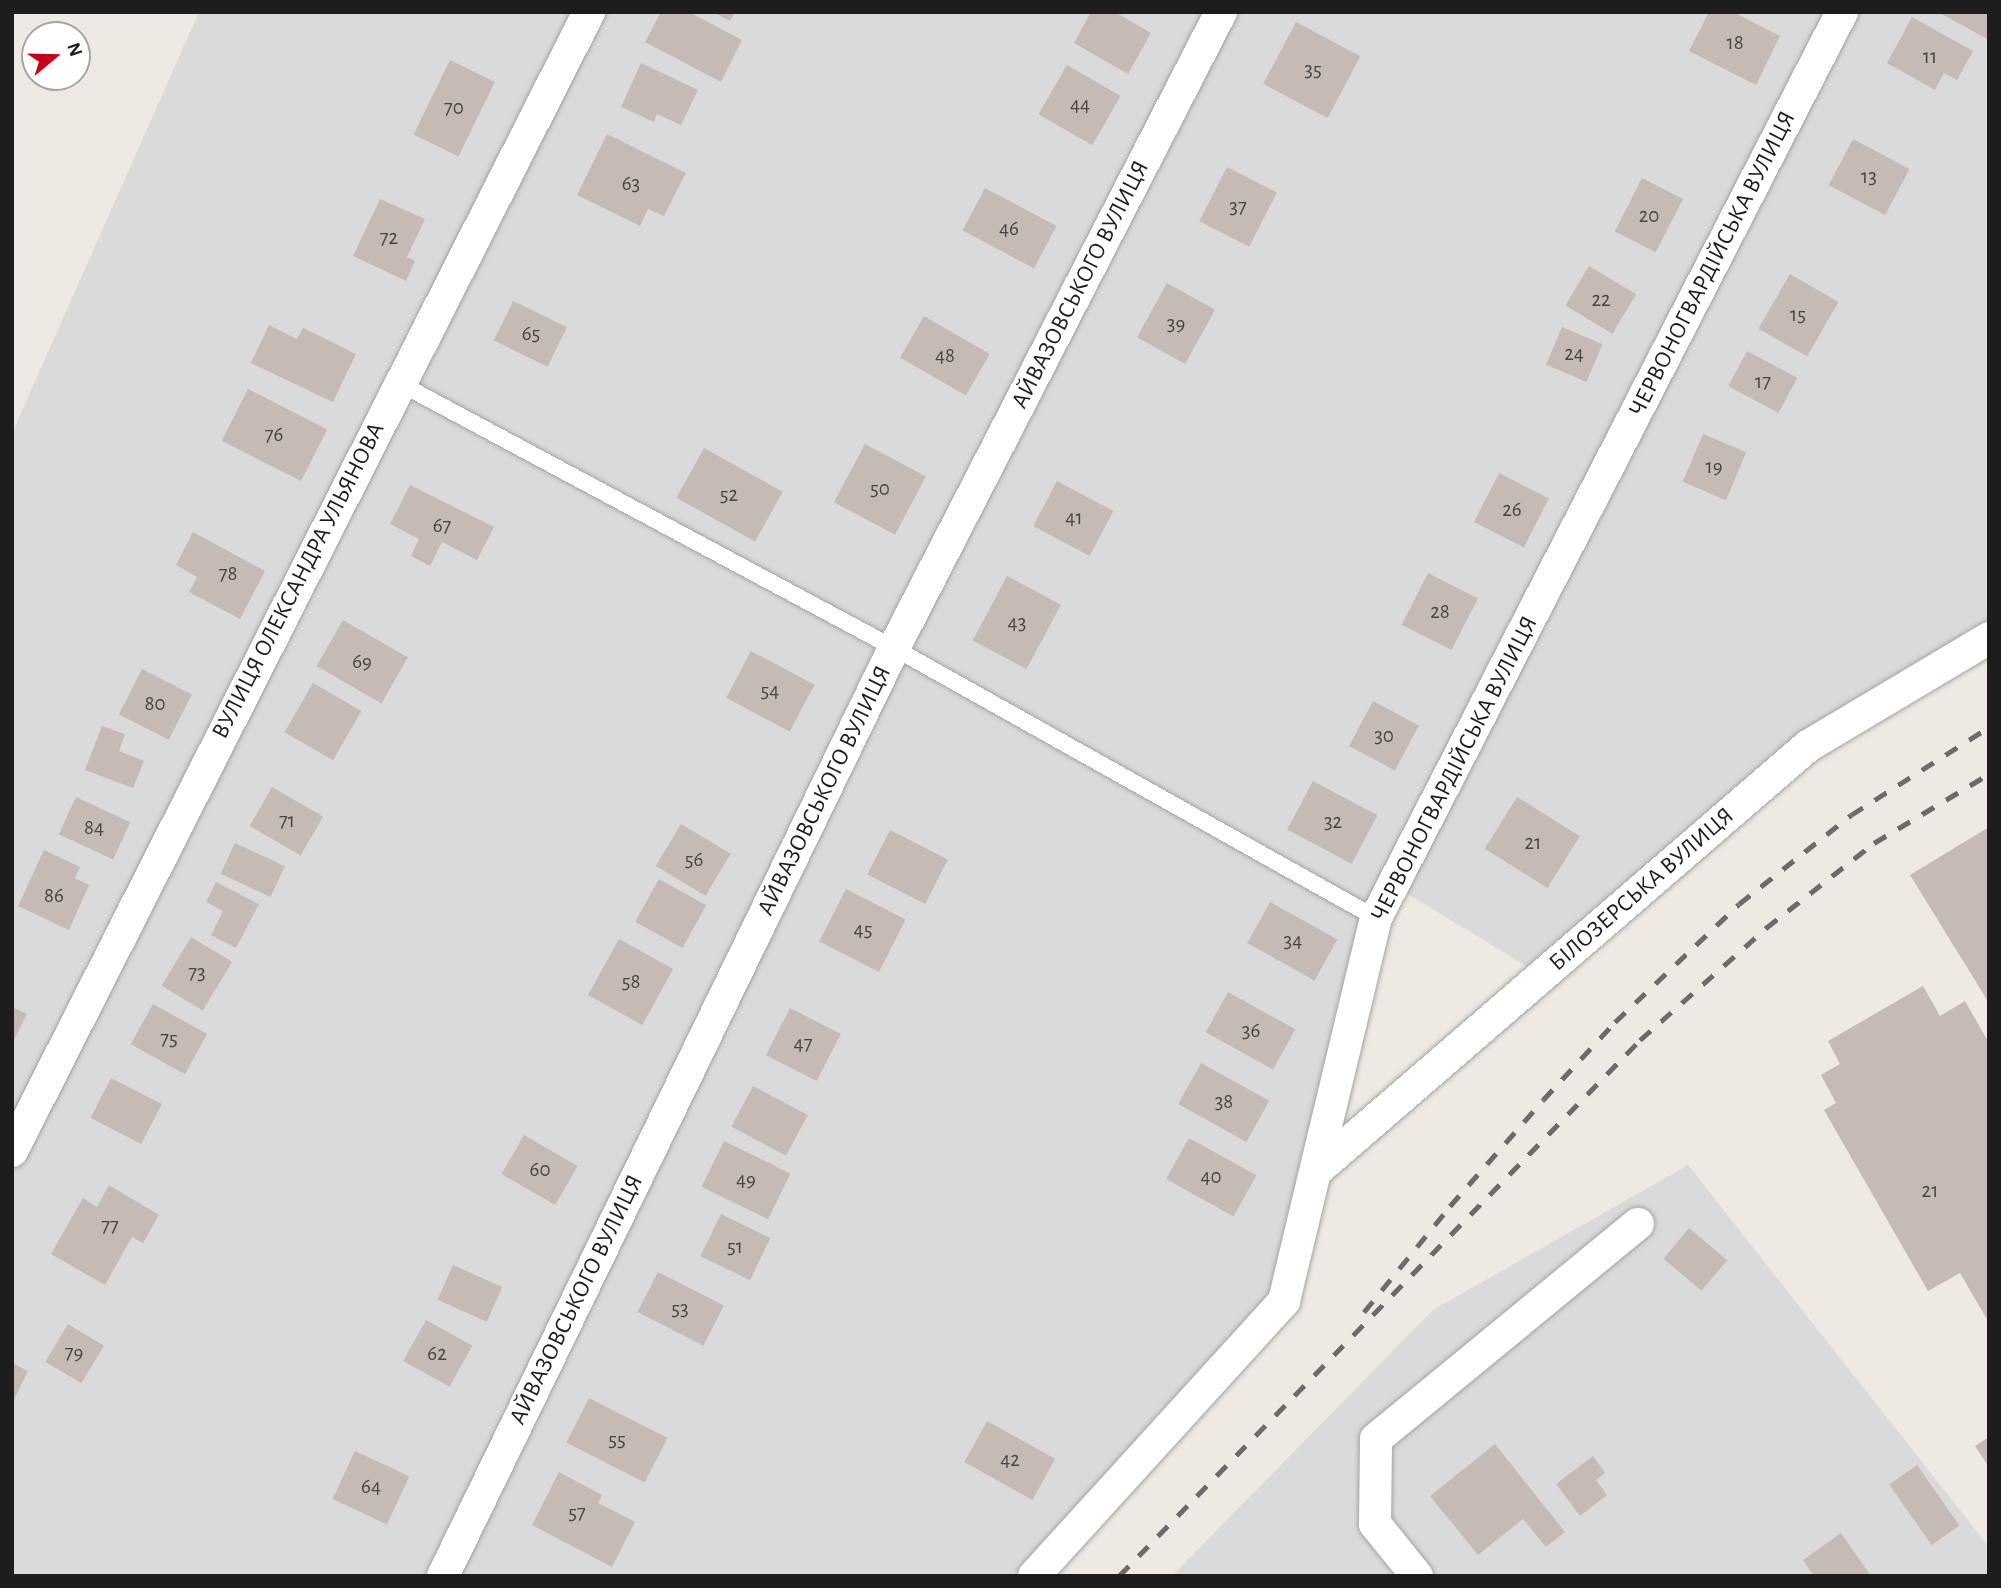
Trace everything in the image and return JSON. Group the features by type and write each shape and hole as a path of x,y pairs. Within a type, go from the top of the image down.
{"street":[{"name":"ВУЛИЦЯ ОЛЕКСАНДРА УЛЬЯНОВА","path":"12,1151 589,12"},
{"name":"АЙВАЗОВСЬКОГО ВУЛИЦЯ","path":"443,1576 894,648 1221,12"},
{"name":"ЧЕРВОНОГВАРДІЙСЬКА ВУЛИЦЯ","path":"1034,1576 1284,1301 1376,918 1842,12"},
{"name":"БІЛОЗЕРСЬКА ВУЛИЦЯ","path":"1316,1171 1808,747 1989,638"},
{"path":"1417,1576 1375,1524 1376,1439 1638,1224"}],"lane":[{"path":"399,383 894,648 1376,918"}],"shaded area":[{"path":"199,12 586,12 12,1143 12,433"},
{"path":"591,12 1218,12 894,646 402,382"},
{"path":"1222,12 1841,12 1376,917 896,647"},
{"path":"1852,12 1989,12 1989,634 1805,741 1538,973 1401,890"},
{"path":"400,385 892,649 441,1576 12,1576 12,1154"},
{"path":"895,651 1374,919 1278,1298 1024,1576 445,1576"},
{"path":"1688,1165 1989,1547 1989,1576 1172,1576 1433,1310"}],"building":[{"path":"661,12 689,12 742,40 721,82 645,42"},
{"path":"713,12 735,12 730,21"},
{"path":"1091,12 1115,12 1151,33 1128,74 1074,43"},
{"path":"1709,12 1733,12 1780,36 1756,85 1689,51"},
{"path":"1938,12 1989,12 1989,40"},
{"path":"1912,17 1973,51 1957,80 1944,73 1935,90 1887,63"},
{"path":"1296,22 1360,56 1328,118 1263,84"},
{"path":"450,60 495,82 459,157 414,135"},
{"path":"641,63 698,90 681,125 657,114 654,122 621,107"},
{"path":"1067,65 1121,96 1092,145 1038,114"},
{"path":"607,134 686,173 664,216 648,209 640,226 577,195"},
{"path":"1853,139 1910,169 1885,215 1829,185"},
{"path":"1227,167 1277,192 1249,247 1199,221"},
{"path":"1642,178 1683,199 1656,252 1615,231"},
{"path":"985,188 1057,226 1034,268 962,230"},
{"path":"380,199 425,219 407,257 415,261 406,281 353,256"},
{"path":"1589,266 1636,294 1612,334 1565,305"},
{"path":"1790,274 1838,302 1807,357 1758,329"},
{"path":"1167,283 1215,310 1185,364 1137,337"},
{"path":"513,301 567,327 548,367 494,341"},
{"path":"924,316 990,354 966,396 900,358"},
{"path":"269,325 297,339 303,328 356,354 333,402 251,363"},
{"path":"1562,327 1603,344 1586,382 1546,365"},
{"path":"1747,351 1797,378 1779,413 1728,386"},
{"path":"248,389 327,429 301,481 222,441"},
{"path":"1703,434 1746,452 1726,500 1683,482"},
{"path":"865,444 926,476 895,535 834,502"},
{"path":"704,448 783,492 755,541 676,498"},
{"path":"1499,473 1549,498 1524,547 1474,522"},
{"path":"1057,481 1114,511 1090,556 1033,526"},
{"path":"410,485 494,527 477,560 442,542 430,566 411,556 419,539 390,524"},
{"path":"193,532 265,571 240,619 189,592 197,577 176,565"},
{"path":"1428,573 1478,598 1452,650 1402,625"},
{"path":"1007,576 1061,605 1027,669 973,640"},
{"path":"343,620 408,658 381,703 316,666"},
{"path":"751,651 815,685 790,732 726,698"},
{"path":"142,669 192,694 169,740 119,714"},
{"path":"313,683 361,711 333,760 284,732"},
{"path":"1373,701 1419,725 1395,770 1349,746"},
{"path":"102,726 125,734 119,751 144,761 133,788 85,770"},
{"path":"1313,781 1377,815 1352,864 1287,830"},
{"path":"272,787 323,816 301,855 250,826"},
{"path":"76,797 130,822 113,860 59,834"},
{"path":"1517,797 1580,836 1547,888 1485,849"},
{"path":"681,824 731,854 705,896 656,866"},
{"path":"1989,827 1989,1003 1910,875"},
{"path":"890,830 948,860 925,904 867,875"},
{"path":"235,843 285,866 270,897 221,874"},
{"path":"44,850 80,867 75,878 89,885 69,930 18,906"},
{"path":"659,879 706,905 682,948 635,922"},
{"path":"216,882 259,904 236,948 211,935 223,911 206,902"},
{"path":"846,889 906,919 879,972 819,942"},
{"path":"1270,902 1337,939 1315,980 1247,943"},
{"path":"191,937 232,962 203,1011 162,986"},
{"path":"619,939 673,969 642,1025 588,995"},
{"path":"1923,986 1940,1016 1965,1001 1989,1043 1989,1323 1960,1273 1928,1291 1824,1110 1836,1103 1821,1075 1840,1064 1828,1041"},
{"path":"1228,992 1295,1029 1273,1070 1206,1032"},
{"path":"153,1004 207,1034 185,1074 131,1044"},
{"path":"12,1007 27,1014 12,1044"},
{"path":"790,1008 841,1034 817,1081 766,1055"},
{"path":"1201,1063 1269,1101 1246,1142 1178,1104"},
{"path":"111,1078 162,1104 141,1144 91,1118"},
{"path":"753,1086 808,1115 786,1156 731,1127"},
{"path":"524,1135 578,1166 555,1205 502,1174"},
{"path":"1189,1138 1256,1175 1234,1216 1166,1179"},
{"path":"724,1141 791,1173 768,1219 702,1187"},
{"path":"109,1185 159,1215 143,1243 132,1237 105,1285 51,1254 83,1198 97,1207"},
{"path":"721,1214 770,1238 750,1280 700,1256"},
{"path":"1689,1228 1727,1260 1702,1291 1663,1259"},
{"path":"453,1265 502,1287 487,1322 438,1300"},
{"path":"658,1272 724,1306 704,1346 638,1312"},
{"path":"426,1320 472,1346 450,1387 403,1361"},
{"path":"68,1324 104,1346 81,1383 45,1362"},
{"path":"12,1363 28,1371 12,1404"},
{"path":"589,1398 667,1438 645,1483 566,1443"},
{"path":"987,1421 1055,1459 1032,1500 964,1462"},
{"path":"1989,1437 1989,1467 1975,1446"},
{"path":"1495,1444 1565,1532 1546,1547 1523,1519 1478,1555 1430,1496"},
{"path":"355,1451 409,1476 387,1524 333,1499"},
{"path":"1593,1456 1605,1473 1596,1480 1607,1495 1580,1516 1556,1484"},
{"path":"1917,1465 1959,1526 1932,1545 1889,1485"},
{"path":"559,1472 602,1495 598,1503 635,1522 612,1567 532,1525"},
{"path":"1841,1533 1871,1576 1814,1576 1803,1560"}],"railway":[{"path":"1364,1312 1450,1206 1543,1100 1615,1022 1739,904 1851,815 1989,727"},
{"path":"1119,1576 1640,1040 1766,928 1874,843 1989,774"}]}
